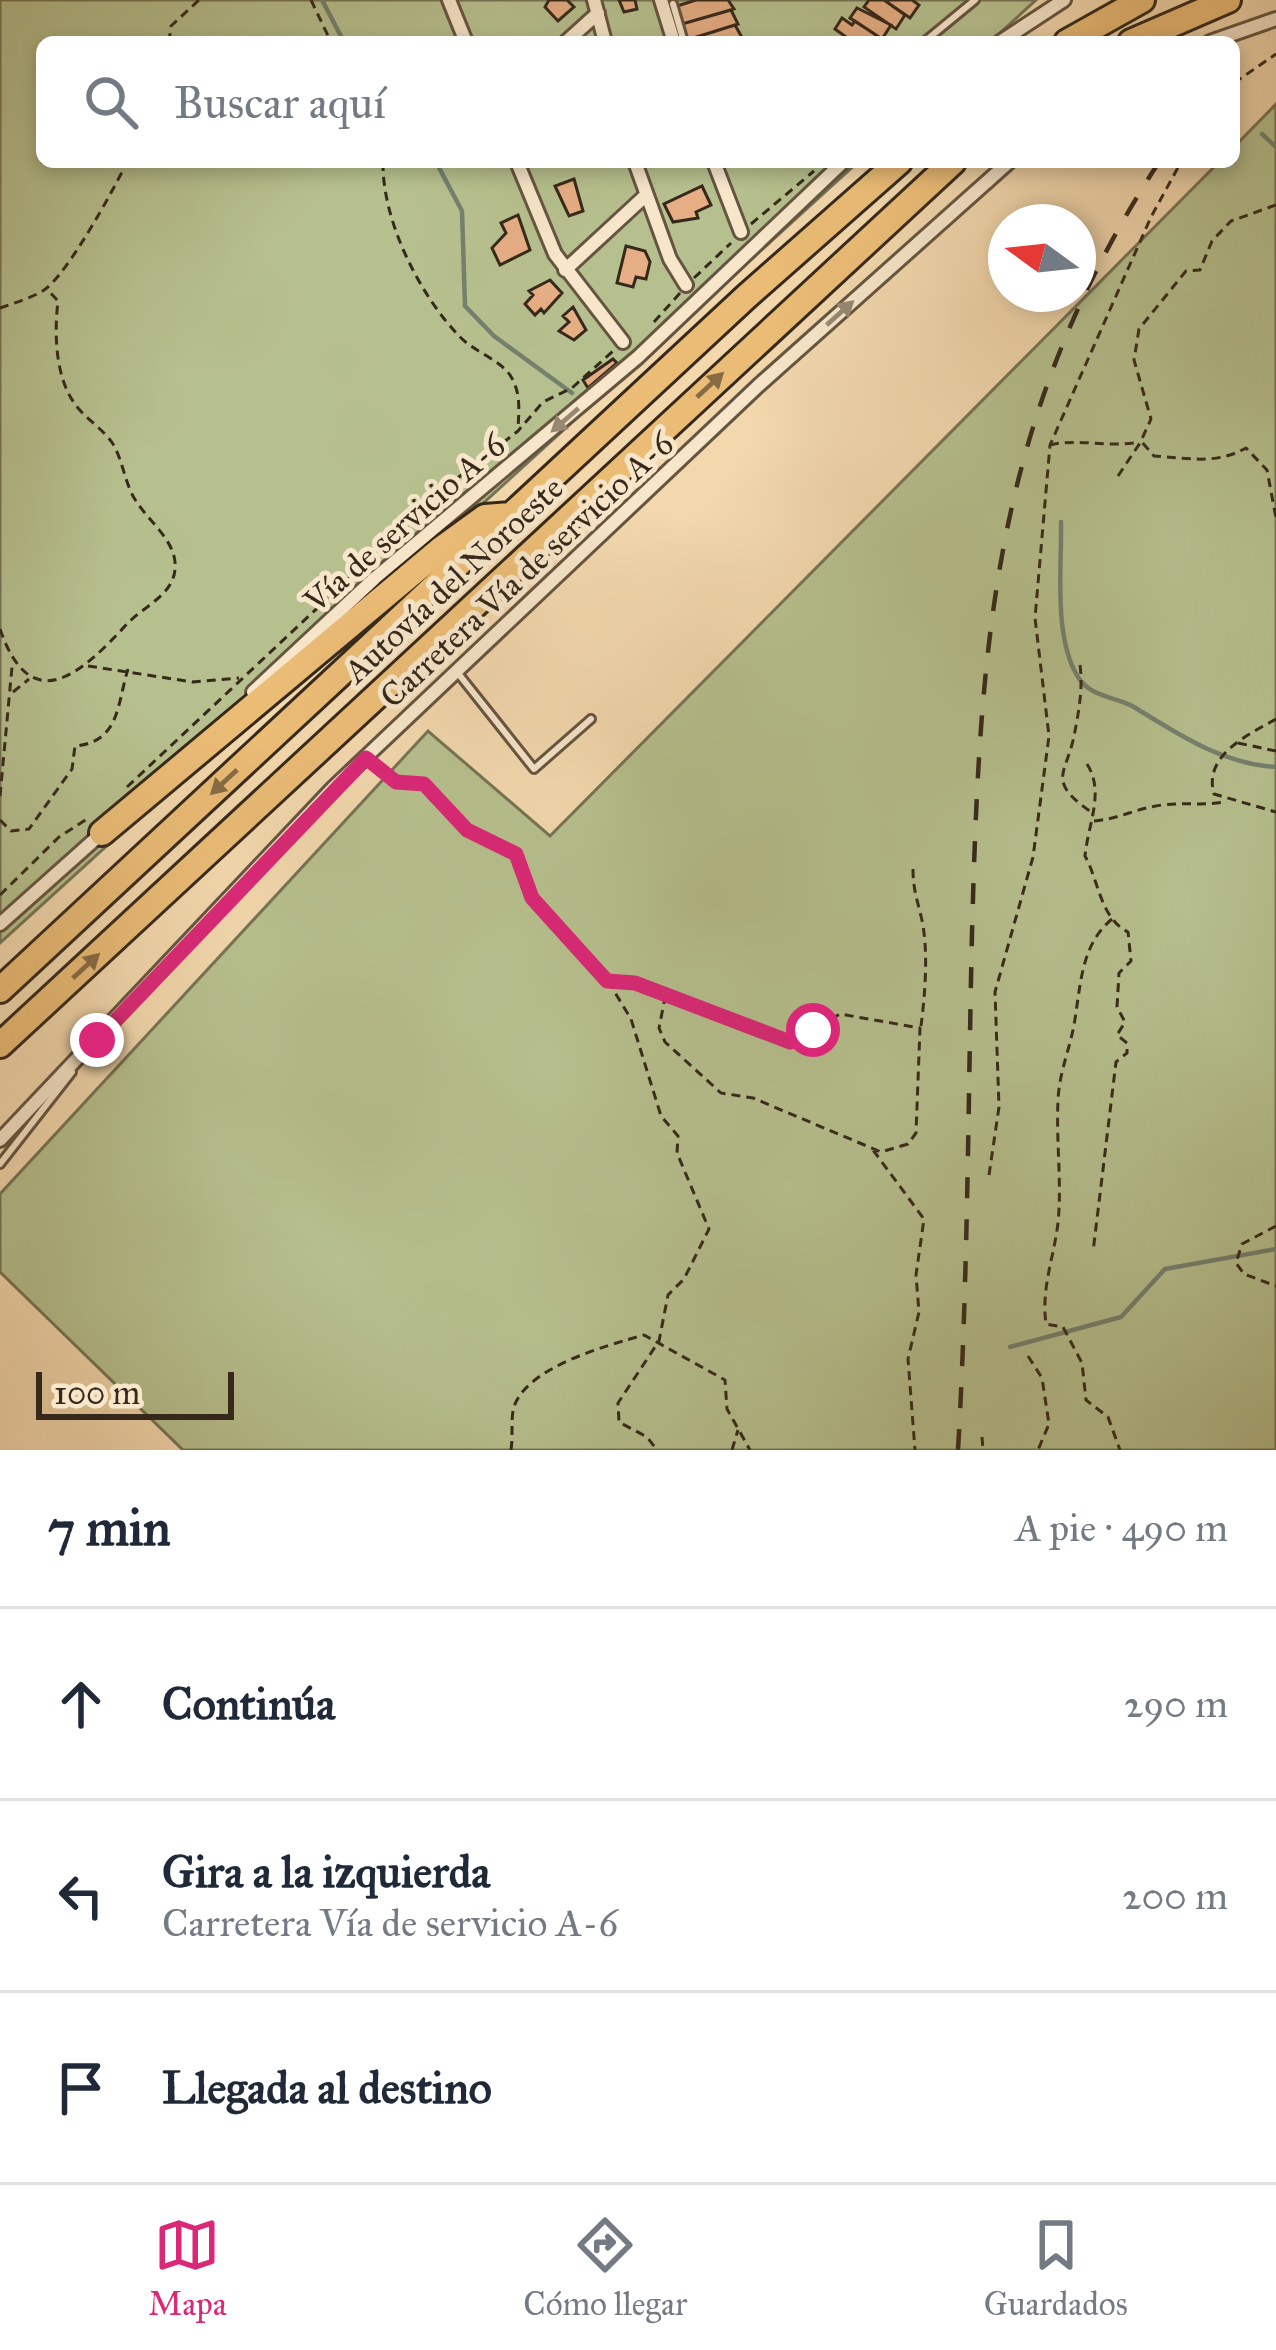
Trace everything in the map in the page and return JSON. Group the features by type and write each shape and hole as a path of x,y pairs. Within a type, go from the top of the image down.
{"highway":[{"path":"1078,36 1142,0"},
{"path":"1145,36 1228,0"},
{"name":"Autovía del Noroeste","path":"0,990 892,168"},
{"name":"Autovía del Noroeste","path":"0,1046 947,168"},
{"path":"102,821 441,549 485,517 511,515"}],"street":[{"path":"448,0 463,36"},
{"path":"1009,36 1064,0"},
{"path":"667,2 673,36"},
{"path":"571,36 596,7"},
{"path":"1227,36 1276,19"},
{"path":"520,168 565,269 623,343"},
{"path":"637,168 644,196 686,285"},
{"path":"717,168 741,232"},
{"name":"Vía de servicio A-6","path":"0,924 102,821 375,578 638,357 838,168"},
{"name":"Carretera Vía de servicio A-6","path":"0,1140 366,758 758,386 1002,168"},
{"path":"565,269 644,196"}],"lane":[{"path":"931,36 975,0"},
{"path":"667,2 681,36"},
{"path":"457,672 534,769 591,719"},
{"path":"0,1164 97,1040"}],"path":[{"path":"170,36 171,26 199,0"},
{"path":"311,0 328,36"},
{"path":"1240,79 1276,54"},
{"path":"0,308 47,289 80,238 98,222 124,168"},
{"path":"383,168 383,192 425,292 459,336 508,370 519,395 518,430"},
{"path":"989,1175 999,1107 995,992 1033,857 1049,736 1035,618 1050,445 1151,217 1178,168"},
{"path":"650,327 741,232 814,171"},
{"path":"1118,476 1151,419 1134,360 1139,328 1186,272 1200,270 1212,241 1231,221 1276,205"},
{"path":"11,663 30,678 65,679 86,666 169,588 176,564 172,549 134,497 113,443 74,404 53,339 58,302 47,289"},
{"path":"117,796 446,487 518,430 543,402 572,388 623,343"},
{"path":"1050,445 1064,441 1112,448 1141,441"},
{"path":"1141,441 1154,456 1204,460 1225,460 1246,448 1267,470 1276,518"},
{"path":"0,630 11,663 0,796"},
{"path":"1080,665 1081,701 1061,774 1071,798 1093,813"},
{"path":"86,666 193,682 240,678"},
{"path":"0,820 11,831 29,829 72,770 75,746 93,744 118,719 128,669"},
{"path":"11,693 30,678"},
{"path":"1226,802 1214,794 1211,783 1221,759 1236,742 1276,719"},
{"path":"1236,742 1276,751"},
{"path":"366,758 396,782 424,784 467,830 516,854 532,898 607,981 631,1019 661,1116 678,1136 677,1153 709,1229 684,1279 668,1295 659,1341 616,1414 657,1450"},
{"path":"1087,764 1096,778 1085,856 1112,919 1128,932 1131,962 1119,973 1118,1007 1125,1022 1117,1035 1127,1043 1127,1052 1116,1062 1093,1252"},
{"path":"1090,821 1121,819 1132,810 1167,804 1226,802 1276,812"},
{"path":"0,896 59,837 102,821"},
{"path":"872,1149 908,1144 916,1133 924,954 921,915 912,904 914,869"},
{"path":"1112,919 1095,934 1085,954 1073,1031 1064,1047 1058,1097 1058,1227 1043,1303 1046,1324 1063,1327 1082,1363 1086,1400 1108,1417 1120,1450"},
{"path":"607,981 635,983 790,1042 840,1014 920,1028"},
{"path":"665,998 659,1028 665,1042 721,1093 752,1098 872,1149 924,1219 919,1312 908,1359 915,1450"},
{"path":"1276,1226 1240,1248 1236,1263 1244,1274 1276,1286"},
{"path":"511,1450 513,1409 550,1370 620,1340 644,1336 725,1380 727,1408 750,1450"},
{"path":"1028,1356 1042,1378 1049,1424 1038,1450"},
{"path":"732,1450 738,1430"},
{"path":"982,1437 983,1450"}],"green space":[{"path":"0,0 1036,0 997,36 36,36 36,168 851,168 0,943"},
{"path":"1276,104 1276,1450 183,1450 0,1272 0,1194 428,731 550,836 1070,312 1096,312 1096,286 1213,168 1240,168 1240,141"}],"building":[{"path":"549,0 567,0 574,7 558,21 545,7"},
{"path":"619,0 635,0 637,9 624,12"},
{"path":"696,0 728,0 734,9 682,24 677,6"},
{"path":"869,0 884,0 905,15 896,29 864,7"},
{"path":"884,0 912,0 919,5 910,18"},
{"path":"857,8 891,25 884,36 877,36 850,18"},
{"path":"731,10 738,24 686,36 682,24"},
{"path":"842,18 876,35 845,36 835,29"},
{"path":"735,25 741,36 700,36"},
{"path":"574,179 583,211 569,216 555,186"},
{"path":"702,186 711,205 696,212 698,218 673,222 664,204"},
{"path":"518,215 530,250 500,265 492,248 506,233 501,223"},
{"path":"626,246 645,251 650,262 646,279 636,277 633,287 617,283"},
{"path":"550,280 562,293 544,313 541,309 535,315 525,304 533,295 529,291"},
{"path":"573,307 586,330 574,340 559,331 569,322 563,316"},
{"path":"613,359 617,363 588,388 583,380"}],"waterway":[{"path":"322,0 341,36"},
{"path":"1262,134 1276,147"},
{"path":"439,168 462,211 465,306 494,336 572,393"},
{"path":"1061,522 1062,622 1070,661 1083,684 1219,754 1276,767"},
{"path":"1010,1347 1121,1317 1165,1269 1276,1249"}],"railway":[{"path":"958,1450 976,826 991,628 1006,533 1029,441 1061,349 1104,256 1155,168"}],"route":[{"path":"97,1040 366,758 396,782 424,784 467,830 516,854 532,898 607,981 635,983 726,1022 790,1042 813,1030"}]}
